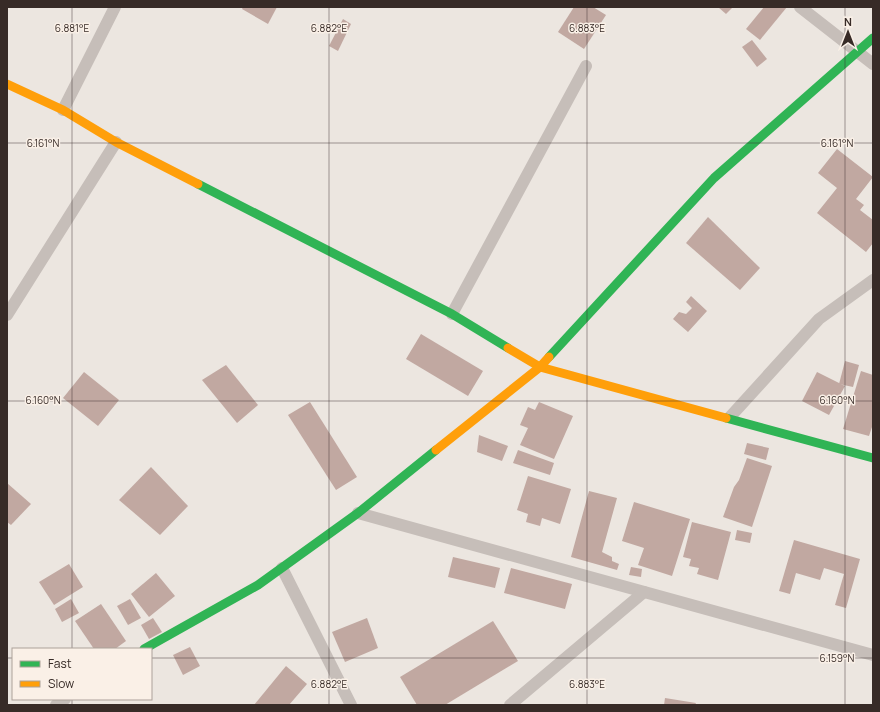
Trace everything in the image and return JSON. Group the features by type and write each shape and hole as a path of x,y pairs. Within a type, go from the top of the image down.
{"street":[{"path":"63,110 115,7"},
{"path":"800,7 858,54 873,64"},
{"path":"146,648 258,585 282,568 358,513 540,366 714,178 858,54 873,38"},
{"path":"452,314 586,66"},
{"path":"7,84 63,110 116,142 452,314 540,366 730,417 873,458"},
{"path":"7,315 12,296 116,142"},
{"path":"730,417 819,319 872,282"},
{"path":"358,513 873,655"},
{"path":"282,568 351,705"},
{"path":"510,705 644,592"}],"building":[{"path":"243,7 277,7 268,24 242,9"},
{"path":"574,7 593,7 606,15 584,49 558,32"},
{"path":"718,7 733,7 726,14"},
{"path":"764,7 787,7 760,40 746,29"},
{"path":"343,19 351,24 338,51 329,46"},
{"path":"752,40 767,59 757,67 742,47"},
{"path":"837,149 873,177 856,199 864,205 860,210 873,220 873,243 866,252 817,213 837,188 818,173"},
{"path":"708,217 760,268 740,290 686,243"},
{"path":"691,296 707,311 688,332 673,319 679,312 686,314 692,308 686,302"},
{"path":"421,334 483,371 468,396 406,359"},
{"path":"845,361 859,365 853,387 839,384"},
{"path":"226,365 258,405 237,423 202,380"},
{"path":"861,371 873,375 873,424 869,436 843,429"},
{"path":"84,372 119,400 98,426 63,398"},
{"path":"817,372 845,386 829,415 802,401"},
{"path":"310,402 357,477 336,490 288,415"},
{"path":"539,402 573,416 554,459 520,445 528,428 520,425 528,407 535,410"},
{"path":"479,435 508,446 502,461 477,452"},
{"path":"747,443 769,448 766,460 744,454"},
{"path":"518,450 554,463 550,475 513,463"},
{"path":"747,458 772,466 752,527 723,517"},
{"path":"151,467 188,506 160,535 119,500"},
{"path":"528,476 571,489 560,524 542,518 540,526 526,522 528,514 517,510"},
{"path":"7,483 31,504 11,525 7,522"},
{"path":"589,491 617,498 602,552 612,557 612,561 619,564 617,570 571,557"},
{"path":"634,502 690,519 672,576 638,565 644,548 622,541"},
{"path":"692,522 731,532 718,580 697,574 699,568 689,566 691,559 683,557"},
{"path":"737,530 752,533 750,543 735,540"},
{"path":"794,540 860,559 846,608 835,605 844,574 824,568 820,580 796,573 790,594 779,591"},
{"path":"453,557 500,568 495,588 448,577"},
{"path":"69,564 83,587 54,605 39,582"},
{"path":"631,567 642,569 641,577 629,575"},
{"path":"511,568 572,584 565,609 504,593"},
{"path":"156,573 175,596 149,617 131,594"},
{"path":"71,599 79,613 62,622 55,609"},
{"path":"130,599 141,618 128,625 117,606"},
{"path":"101,604 126,641 116,648 93,648 75,621"},
{"path":"153,618 162,632 149,639 141,625"},
{"path":"367,618 378,648 345,662 332,632"},
{"path":"493,621 518,661 445,705 417,705 400,677"},
{"path":"190,647 200,666 183,675 173,655"},
{"path":"286,666 307,684 289,705 254,705"},
{"path":"665,698 696,703 695,705 664,705"}],"traffic: fast":[{"path":"549,357 714,178 873,38"},
{"path":"198,184 452,314 508,348"},
{"path":"726,418 873,458"},
{"path":"146,648 258,585 358,513 436,450"}],"traffic: slow":[{"path":"7,84 63,110 116,142 198,184"},
{"path":"508,348 540,367 726,418"},
{"path":"436,450 540,367 549,357"}]}
